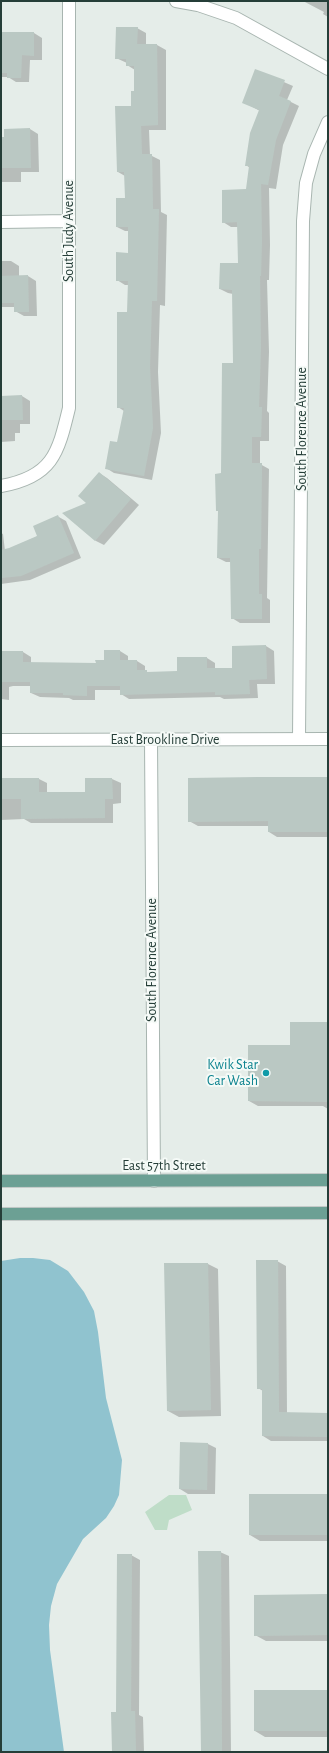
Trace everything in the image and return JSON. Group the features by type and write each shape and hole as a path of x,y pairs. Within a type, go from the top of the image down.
{"main road":[{"name":"East 57th Street","path":"1,1182 328,1180"},
{"path":"1,1214 328,1213"}],"street":[{"name":"South Judy Avenue","path":"1,486 36,475 53,459 63,434 69,408 69,1"},
{"path":"176,1 198,5 236,18 328,69"},
{"name":"South Florence Avenue","path":"299,739 303,221 306,183 314,154 328,122"},
{"path":"1,222 69,221"},
{"name":"East Brookline Drive","path":"1,740 328,739"},
{"name":"South Florence Avenue","path":"151,740 154,1181"}],"green space":[{"path":"169,1495 186,1495 192,1510 169,1520 167,1530 155,1530 145,1512"}],"water":[{"path":"20,1258 50,1260 68,1271 84,1292 94,1311 106,1398 122,1460 119,1495 114,1506 106,1518 83,1539 57,1584 51,1606 49,1625 50,1650 64,1752 1,1752 1,1261"}],"building":[{"path":"116,27 138,27 137,44 157,44 158,125 141,126 142,154 152,154 153,209 159,209 157,301 152,301 150,367 153,428 144,476 105,469 110,441 117,442 124,408 117,408 117,312 127,312 128,281 116,281 116,252 128,253 128,227 116,227 116,198 125,198 124,172 117,172 115,106 131,106 131,91 134,91 134,66 126,66 126,59 115,59"},
{"path":"2,32 34,32 34,56 22,55 21,78 7,78 7,73 1,73"},
{"path":"255,69 285,80 279,96 291,101 276,140 268,185 261,184 262,240 260,276 261,347 259,407 262,407 261,437 252,437 252,463 262,463 259,594 262,594 262,619 231,619 230,558 217,558 218,511 216,511 215,474 221,473 222,363 233,363 232,290 219,289 220,263 238,263 237,222 222,223 222,190 246,189 249,166 245,166 250,133 259,110 242,103"},
{"path":"30,128 31,168 1,168 1,137 4,137 4,129"},
{"path":"28,275 29,312 14,312 14,303 1,303 1,276"},
{"path":"22,395 23,420 1,420 1,396"},
{"path":"99,472 131,499 95,541 62,513 86,503 78,496"},
{"path":"58,515 74,553 21,576 1,578 1,550 37,536 33,526"},
{"path":"266,645 267,679 249,680 250,694 215,695 215,692 120,695 120,686 87,686 87,696 63,695 63,693 30,693 30,682 1,682 1,651 23,651 23,662 96,663 95,660 104,660 104,650 120,650 120,660 137,660 137,670 147,670 147,672 177,671 177,657 207,657 207,668 232,668 232,646"},
{"path":"328,777 328,832 268,832 268,821 188,822 188,778"},
{"path":"1,778 39,778 39,792 85,792 85,778 112,778 113,799 105,799 105,818 21,819 21,799 1,799"},
{"path":"290,1022 328,1022 328,1102 248,1101 248,1045 290,1045"},
{"path":"256,1260 278,1260 279,1412 328,1413 328,1437 262,1436 262,1389 257,1389"},
{"path":"164,1263 208,1263 211,1410 167,1411"},
{"path":"180,1442 208,1443 207,1490 179,1489"},
{"path":"249,1494 328,1494 328,1535 249,1535"},
{"path":"198,1551 221,1551 222,1752 201,1752"},
{"path":"117,1554 132,1554 131,1711 135,1711 136,1752 112,1752 111,1712 116,1712"},
{"path":"328,1594 328,1635 254,1636 254,1595"},
{"path":"254,1690 328,1690 328,1731 254,1731"}],"place":[{"name":"Kwik Star Car Wash","path":"266,1073"}]}
